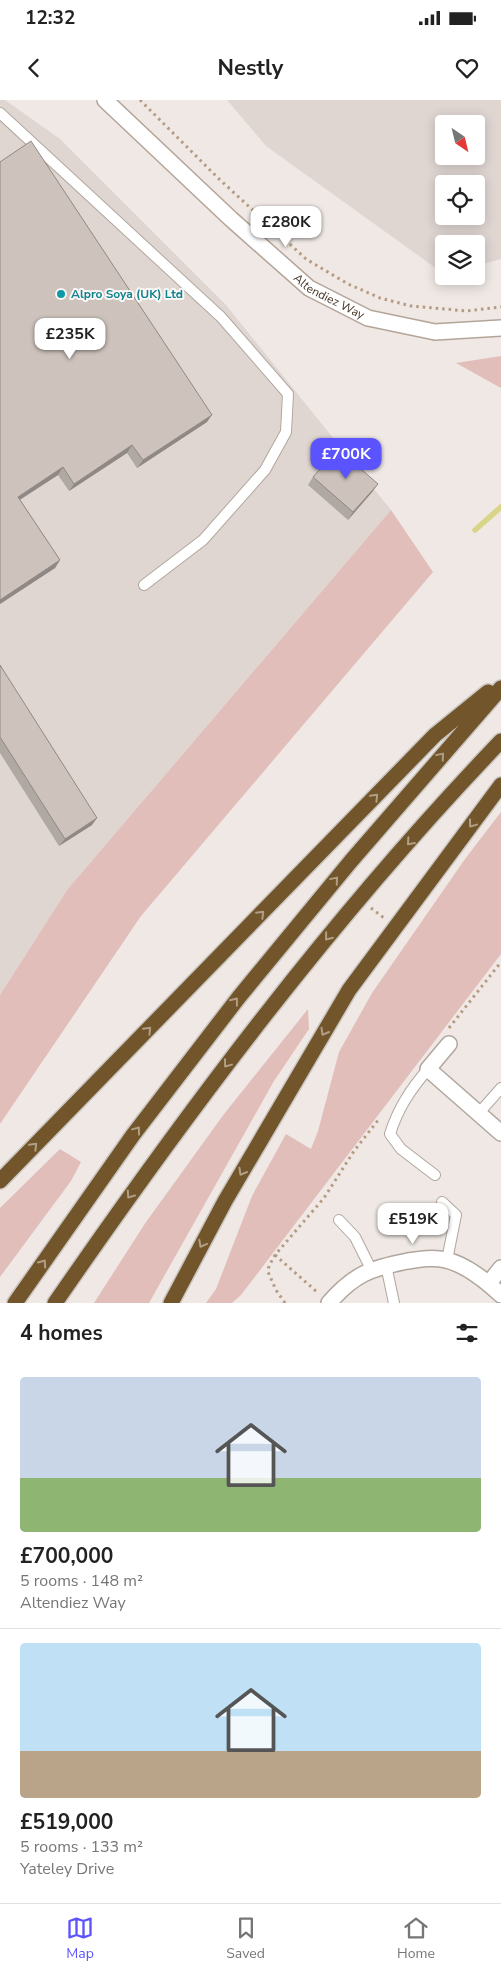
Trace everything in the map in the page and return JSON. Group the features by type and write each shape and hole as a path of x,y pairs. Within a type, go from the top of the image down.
{"highway":[{"path":"0,1181 434,735 501,681"},
{"path":"15,1303 134,1135 239,996 351,861 501,688"},
{"path":"55,1303 177,1130 280,995 359,899 501,741"},
{"path":"171,1303 225,1201 349,990 501,785"}],"street":[{"name":"Altendiez Way","path":"105,100 114,111 231,220 309,288 368,318 435,332 501,328"},
{"path":"448,1037 428,1069 501,1132"},
{"path":"326,1300 345,1285 371,1269 426,1258 446,1260 463,1266 488,1283 501,1295"},
{"path":"488,1283 501,1268"}],"lane":[{"path":"0,113 221,317 288,394 286,432 265,470 203,540 144,585"},
{"path":"428,1069 407,1094 396,1115 390,1134 401,1148 435,1174"},
{"path":"479,1114 501,1088"},
{"path":"442,1202 456,1215 446,1260"},
{"path":"339,1220 355,1237 371,1269"},
{"path":"386,1265 394,1303"}],"path":[{"path":"140,100 212,172 306,259 348,284 380,298 411,306 467,311 501,307"},
{"path":"359,899 397,927"},
{"path":"448,1037 501,962"},
{"path":"285,1303 276,1290 268,1272 269,1266 275,1255 324,1198 354,1151 384,1113"},
{"path":"275,1255 326,1300"}],"shaded area":[{"path":"0,100 5,100 60,139 226,305 391,510 67,890 0,995"},
{"path":"227,100 501,100 501,259 485,263 485,235 435,235 435,268 266,146"},
{"path":"501,356 501,388 456,363"},
{"path":"391,510 433,572 141,916 0,1124 0,995 67,890"},
{"path":"501,812 501,954 241,1295 232,1303 206,1303 216,1289 252,1196 286,1134 311,1149 318,1131 339,1052 372,993 465,859"},
{"path":"308,1009 309,1029 274,1081 149,1303 94,1303 146,1222 224,1114"},
{"path":"60,1149 81,1162 71,1181 0,1277 0,1208"}],"building":[{"name":"Alpro Soya (UK) Ltd","path":"31,141 212,415 143,460 132,445 74,484 63,467 18,497 60,560 0,600 0,162"},
{"path":"338,449 378,484 353,512 313,477"},
{"path":"0,665 97,818 65,839 0,737"}],"waterway":[{"path":"475,530 501,507"}],"place":[{"name":"Alpro Soya (UK) Ltd","path":"61,294"}]}
